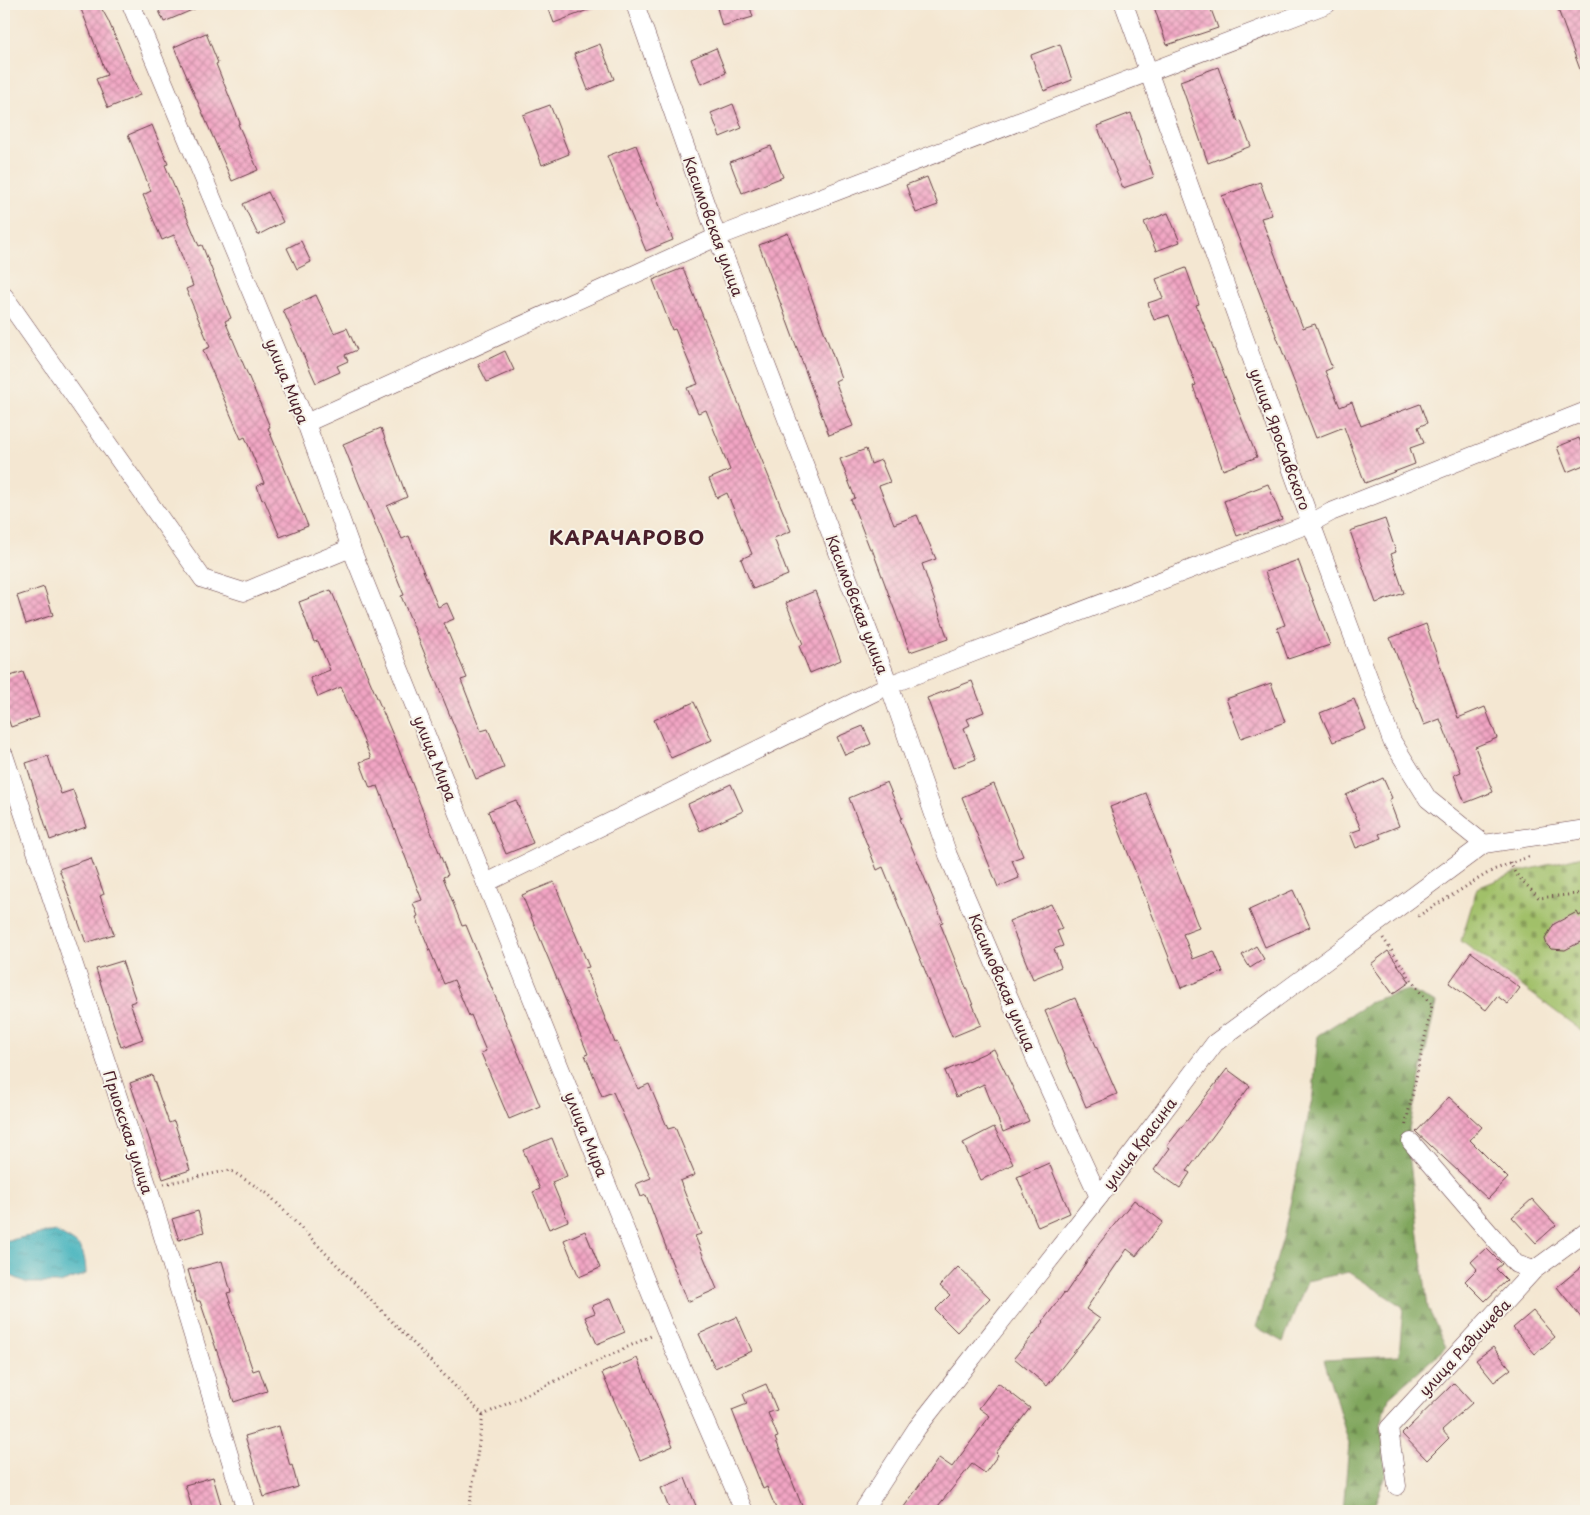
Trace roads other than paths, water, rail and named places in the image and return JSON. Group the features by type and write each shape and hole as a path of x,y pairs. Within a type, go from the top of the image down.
{"street":[{"name":"улица Мира","path":"131,4 306,423 351,548 665,1329 744,1511"},
{"name":"Касимовская улица","path":"635,4 717,236 890,685 948,855 1038,1065 1099,1197"},
{"name":"улица Ярославского","path":"1124,4 1311,524 1392,741 1428,800 1484,844"},
{"path":"306,423 717,236 1327,4"},
{"path":"4,296 203,579 244,592 351,548"},
{"path":"486,883 890,685 1311,524 1331,512 1586,411"},
{"name":"Приокская улица","path":"4,756 148,1187 246,1511"},
{"path":"1484,844 1586,829"},
{"name":"улица Красина","path":"863,1511 917,1428 1099,1197 1215,1043 1484,844"},
{"path":"1410,1142 1516,1264 1534,1270"},
{"name":"улица Радищева","path":"1397,1486 1389,1428 1534,1270 1586,1232"}],"water":[{"path":"55,1231 75,1243 82,1251 86,1274 60,1283 27,1283 7,1274 4,1269 4,1241"}],"district":[{"name":"КАРАЧАРОВО","path":"627,537"}]}
